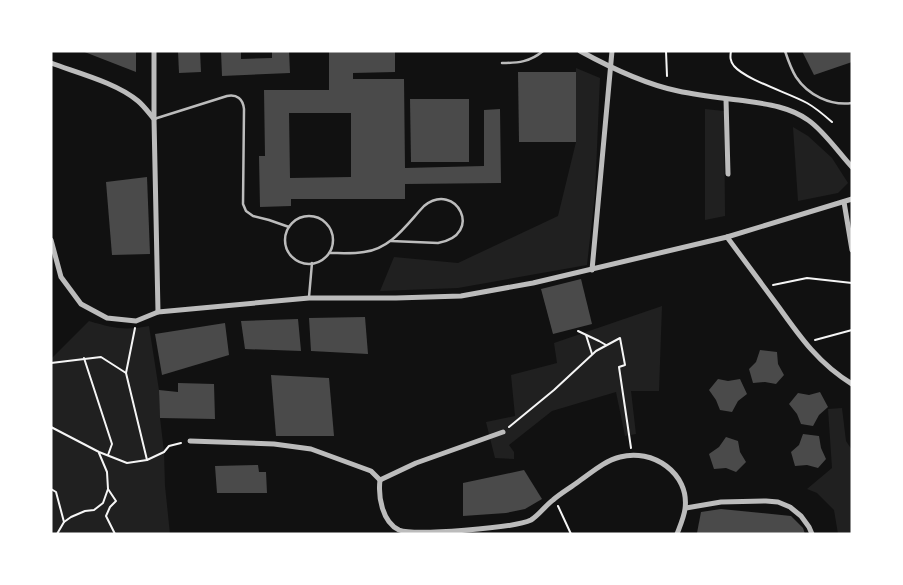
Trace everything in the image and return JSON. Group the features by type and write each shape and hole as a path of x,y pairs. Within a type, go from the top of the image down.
{"street":[{"path":"154,51 158,312"},
{"path":"580,51 610,67 662,87 726,99 767,104 790,110 808,119 852,167"},
{"path":"592,270 612,51"},
{"path":"51,63 120,90 139,102 154,119"},
{"path":"726,99 728,174"},
{"path":"51,240 60,278 81,304 108,318 136,321 158,312 309,298 460,296 592,270 727,237 852,199"},
{"path":"844,202 852,250"},
{"path":"727,237 818,358 828,368 852,384"},
{"path":"380,480 416,463 503,432"},
{"path":"190,441 274,444 311,449 371,470 380,480 379,492 383,510 391,524 400,530 417,532 498,528 531,520 554,499 604,464 619,457 632,455 655,459 668,466 679,479 684,493 686,508 677,534"},
{"path":"686,508 721,502 778,502 790,507 801,516 812,534"}],"lane":[{"path":"502,63 520,63 543,51"},
{"path":"784,51 795,76 815,96 829,102 852,103"},
{"path":"154,119 227,96 232,95 242,101 244,109 244,208 246,212 253,216 289,227"},
{"path":"329,253 365,252 377,249 391,241 430,202 446,199 455,204 459,210 462,226 460,232 450,240 438,243 391,241"},
{"path":"304,216 316,217 322,220 327,224 332,235 332,248 329,253 321,260 312,264 299,262 289,253 286,246 286,233 289,227 298,218 304,216"},
{"path":"309,298 312,264"}],"path":[{"path":"666,51 668,76"},
{"path":"731,51 730,59 739,70 807,103 819,110 832,122"},
{"path":"764,287 807,278 852,283"},
{"path":"136,321 126,372 147,460"},
{"path":"805,342 852,330"},
{"path":"578,331 606,346"},
{"path":"586,334 592,354"},
{"path":"503,432 554,390 592,354 620,338 626,365 619,367 632,455"},
{"path":"51,363 101,357 126,372"},
{"path":"84,358 112,444 108,455"},
{"path":"51,427 99,452 127,463 147,460 164,452 169,446 190,441"},
{"path":"58,534 64,522 71,517 85,511 94,510 103,503 108,489 107,472 99,452"},
{"path":"51,489 56,492 64,522"},
{"path":"108,489 116,501 110,507 106,516 115,534"},
{"path":"554,499 571,534"}],"shaded area":[{"path":"576,68 600,78 595,194 587,265 458,288 380,291 394,257 458,263 558,216 576,142"},
{"path":"705,109 724,111 725,216 705,220"},
{"path":"793,127 808,136 832,158 848,183 838,193 798,201"},
{"path":"662,306 659,391 631,391 636,434 625,436 616,392 552,411 509,445 514,452 514,459 495,458 486,422 515,416 511,375 557,363 554,343"},
{"path":"89,321 119,328 149,326 159,390 170,534 51,534 51,359"},
{"path":"842,408 846,441 852,450 852,534 838,534 834,510 817,493 807,489 832,468 828,409"}],"building":[{"path":"82,51 136,51 136,72"},
{"path":"178,51 200,51 201,72 179,73"},
{"path":"221,51 241,51 241,59 272,58 272,51 289,51 290,73 222,76"},
{"path":"329,51 395,51 395,72 353,73 353,79 404,79 405,168 484,166 484,110 500,109 501,183 405,184 405,199 291,199 291,206 260,207 259,156 265,156 264,90 329,90","holes":["289,113 351,113 351,177 290,178"]},
{"path":"802,51 852,51 852,62 814,75"},
{"path":"518,72 576,72 576,142 519,142"},
{"path":"410,99 469,99 469,162 411,162"},
{"path":"147,177 150,254 112,255 106,182"},
{"path":"581,279 592,324 553,334 541,289"},
{"path":"365,317 368,354 311,351 309,318"},
{"path":"298,319 301,351 245,349 241,321"},
{"path":"225,323 229,355 162,375 155,334"},
{"path":"760,350 777,352 778,364 784,375 776,384 765,382 753,383 749,369 756,362"},
{"path":"271,375 329,378 334,436 276,436"},
{"path":"718,379 728,381 740,379 747,394 738,401 732,412 720,410 709,390"},
{"path":"178,383 214,384 215,419 160,418 159,390 178,392"},
{"path":"820,392 828,407 819,415 813,426 801,424 797,414 789,404 798,393 809,395"},
{"path":"803,434 819,436 821,448 826,459 818,468 807,465 795,466 791,452 799,445"},
{"path":"726,437 738,441 740,452 746,462 736,472 726,468 714,469 709,454 719,447"},
{"path":"258,465 259,472 266,472 267,493 217,493 215,466"},
{"path":"524,470 542,499 525,509 506,513 463,516 463,483"},
{"path":"721,509 791,516 803,528 805,534 697,533 701,512"}]}
